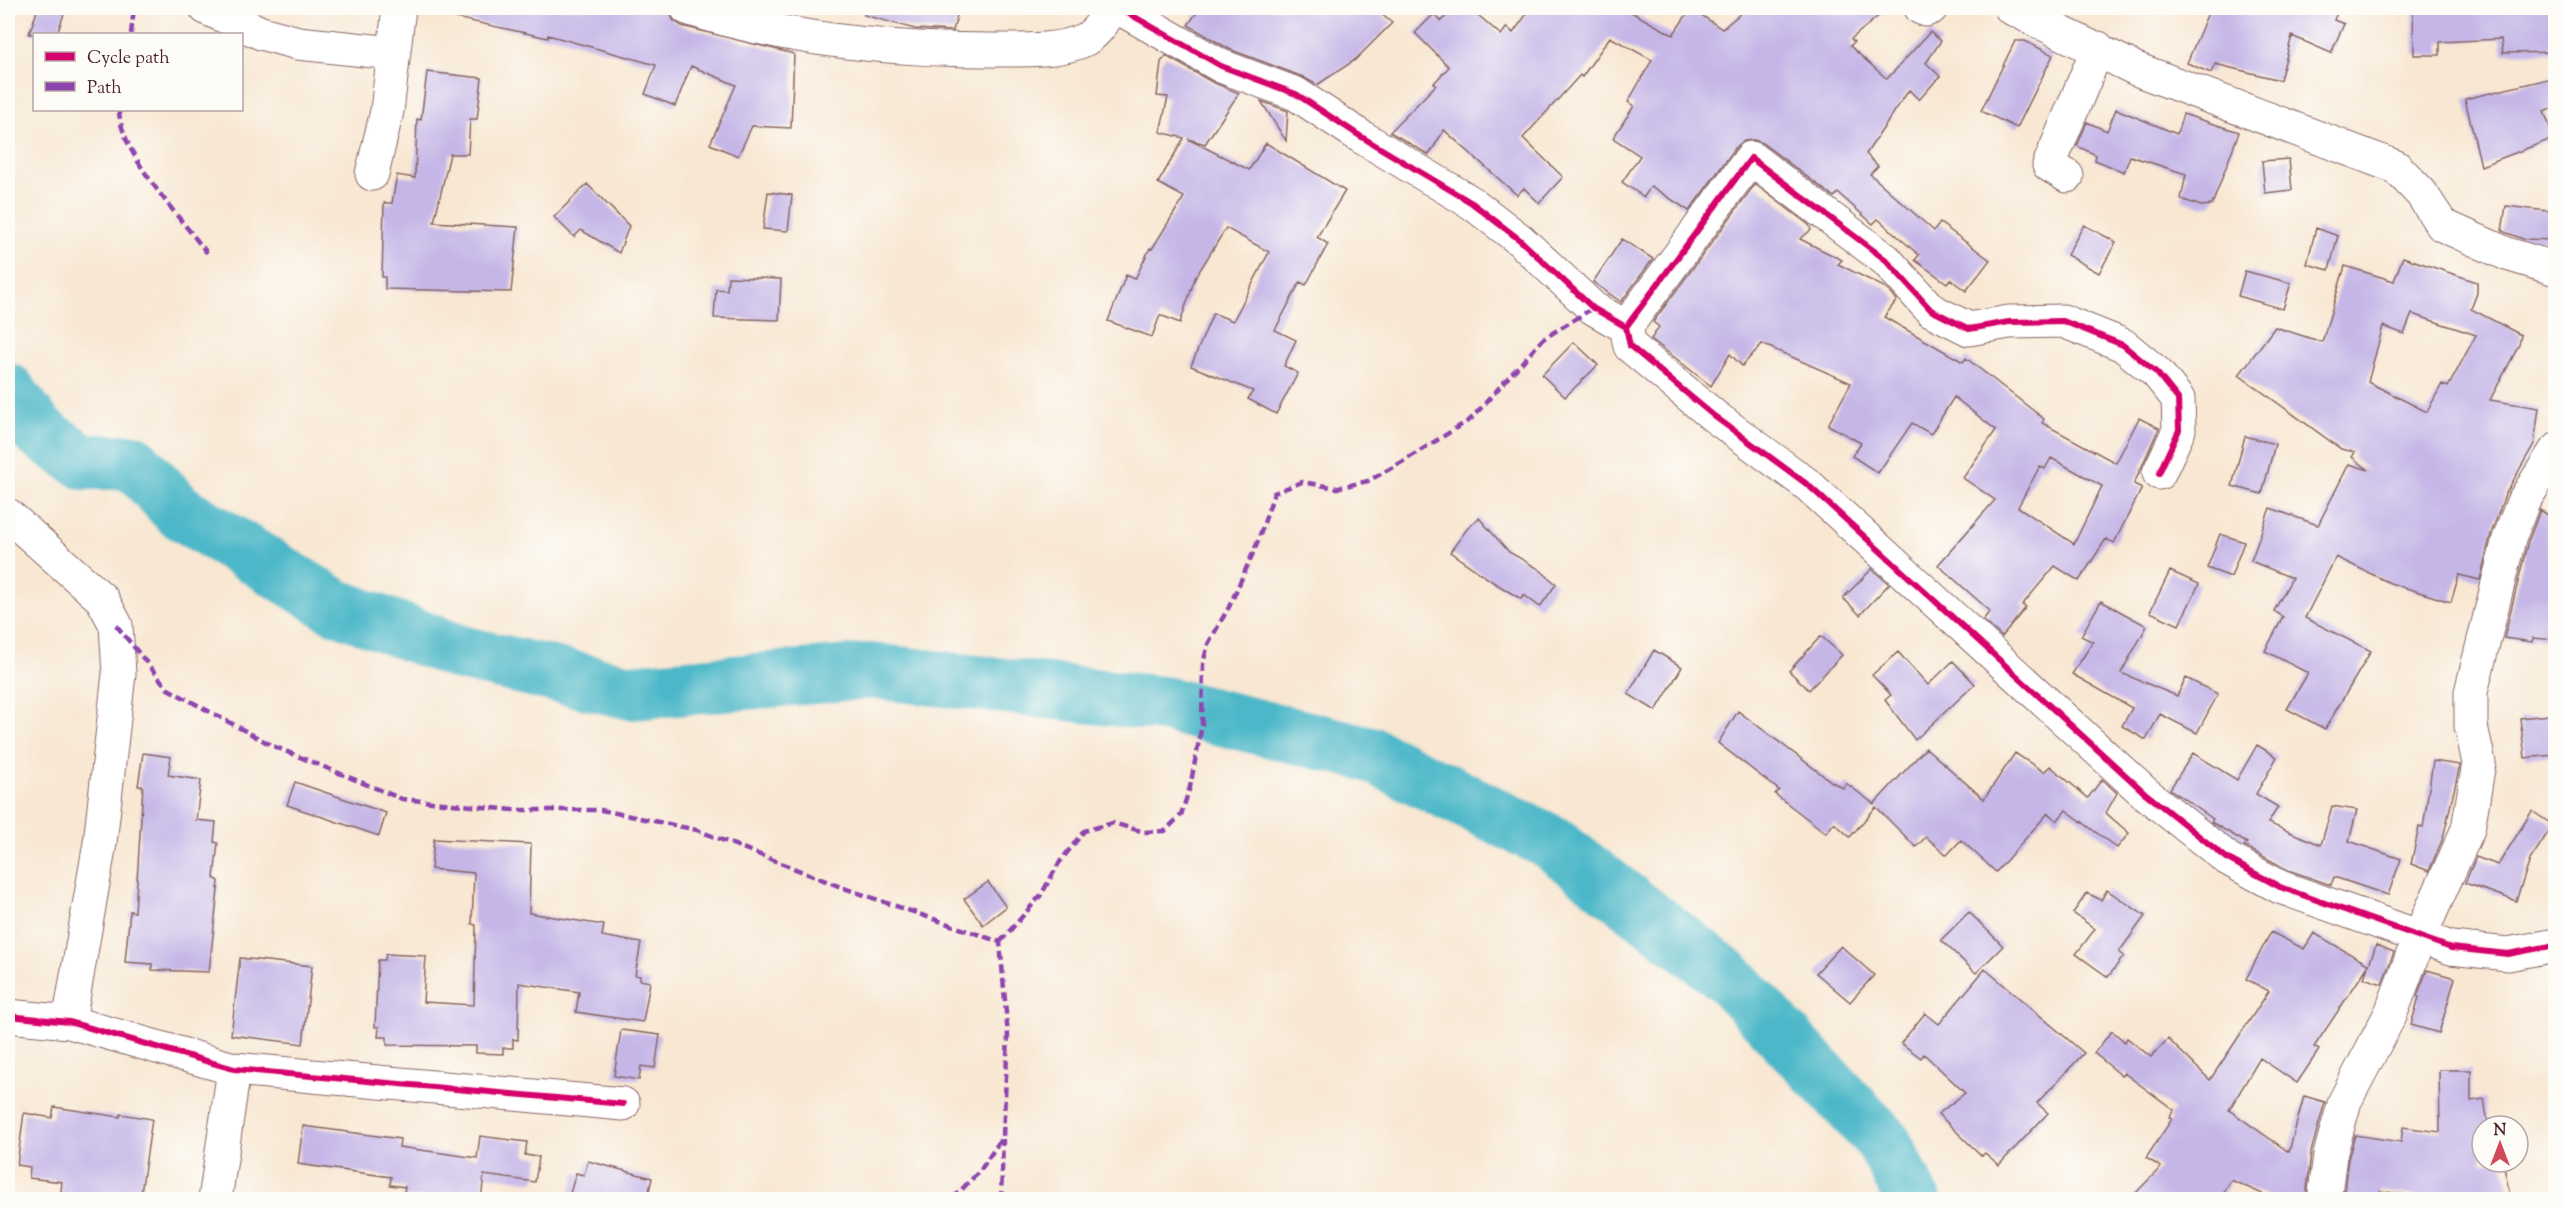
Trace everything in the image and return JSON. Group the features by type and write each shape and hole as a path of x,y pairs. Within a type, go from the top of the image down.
{"street":[{"path":"206,8 261,33 298,43 393,53"},
{"path":"372,174 387,111 399,8"},
{"path":"687,8 754,27 847,42 926,50 1003,50 1047,48 1086,39 1102,25 1112,8"},
{"path":"1119,8 1221,66 1296,94 1360,136 1472,203 1520,240 1593,308 1626,327 1630,346 1714,416 1808,485 2145,793 2228,859 2280,887 2451,948 2508,954 2556,945"},
{"path":"1921,8 1926,10 1931,8"},
{"path":"2011,8 2098,48 2136,69 2396,167 2421,194 2442,225 2507,254 2556,269"},
{"path":"2067,176 2049,165 2098,48"},
{"path":"1626,327 1751,159 1886,260 1931,310 1969,329 2009,322 2063,321 2123,345 2157,373 2178,399 2179,430 2159,473"},
{"path":"2324,1200 2330,1155 2345,1101 2391,1013 2419,938 2468,829 2479,763 2471,726 2471,692 2509,539 2523,502 2556,450"},
{"path":"8,514 102,600 116,625 119,674 100,843 69,1022"},
{"path":"8,1017 69,1022 234,1069 623,1104"},
{"path":"215,1200 234,1069"}],"building":[{"path":"38,8 66,8 57,33 29,34"},
{"path":"457,8 669,8 673,20 682,26 794,54 791,128 752,126 738,156 710,144 736,85 691,66 675,106 645,94 656,65 548,35 548,38 456,18"},
{"path":"756,8 797,8 795,16"},
{"path":"865,8 959,8 953,31 915,29 864,15"},
{"path":"1200,8 1374,8 1392,23 1355,60 1317,85 1303,77 1229,49 1188,25"},
{"path":"1454,8 1470,8 1501,35 1507,27 1513,33 1531,8 1624,8 1673,35 1691,8 1722,29 1747,8 1888,8 1851,39 1854,42 1850,46 1887,79 1930,32 1941,41 1926,63 1940,76 1919,100 1909,90 1866,154 1878,166 1870,174 1934,231 1940,223 1990,260 1966,291 1950,279 1947,283 1915,260 1919,255 1878,219 1873,224 1838,193 1834,197 1762,143 1754,140 1744,141 1736,147 1689,211 1651,186 1644,197 1622,182 1640,156 1613,138 1634,106 1628,102 1652,60 1610,37 1582,77 1580,75 1523,138 1563,177 1539,203 1524,188 1517,195 1444,130 1429,155 1390,132 1436,85 1434,83 1449,67 1415,33 1434,14 1441,21"},
{"path":"2210,8 2339,8 2334,20 2344,24 2331,53 2292,36 2280,80 2215,64 2211,73 2187,63"},
{"path":"2413,8 2551,8 2556,30 2556,52 2503,53 2501,39 2440,42 2440,55 2414,55"},
{"path":"2015,41 2025,41 2053,55 2017,128 1981,111"},
{"path":"1166,56 1212,82 1239,93 1205,144 1188,139 1249,170 1266,143 1345,191 1317,237 1328,244 1306,285 1300,282 1275,330 1296,340 1284,366 1298,373 1276,414 1248,399 1253,391 1191,366 1213,313 1233,321 1269,252 1226,228 1195,278 1180,323 1160,315 1152,337 1108,321 1126,275 1135,279 1150,248 1152,249 1184,197 1158,183 1184,138 1160,132 1168,97 1157,96 1161,62"},
{"path":"427,72 482,78 477,119 470,119 468,154 450,154 434,222 518,227 511,292 385,289 385,277 382,277 384,203 392,203 397,175 415,178 417,119 421,120"},
{"path":"2556,77 2556,106 2544,111 2554,138 2481,166 2465,99"},
{"path":"1261,101 1288,111 1286,141"},
{"path":"2116,109 2177,134 2183,114 2239,132 2212,205 2201,206 2181,199 2186,174 2130,156 2124,172 2095,160 2096,155 2077,146 2087,122 2107,131"},
{"path":"2289,159 2292,190 2265,193 2262,161"},
{"path":"587,184 629,226 619,253 581,230 574,237 554,217"},
{"path":"1755,184 1809,225 1811,230 1800,239 1842,260 1838,264 1886,288 1897,300 1884,317 1963,362 1966,358 2044,419 2042,423 2116,463 2139,418 2159,428 2134,484 2142,488 2114,543 2106,539 2079,581 2055,566 2022,605 2026,607 2002,637 1983,620 1990,611 1938,565 1995,500 1963,478 1996,430 1954,397 1931,434 1912,423 1878,473 1852,456 1861,443 1828,425 1851,383 1762,344 1742,366 1730,354 1711,386 1651,339 1659,327 1653,322","holes":["2051,458 2102,486 2074,544 2018,507 2040,466 2045,469"]},
{"path":"768,192 792,195 788,231 763,229"},
{"path":"2506,206 2556,212 2556,240 2523,239 2502,231"},
{"path":"2084,225 2116,242 2099,273 2067,255"},
{"path":"2316,228 2338,236 2329,270 2307,264"},
{"path":"1622,239 1653,259 1621,302 1593,282"},
{"path":"2403,257 2477,282 2477,293 2471,309 2521,335 2519,345 2490,400 2539,408 2534,444 2505,495 2491,534 2480,580 2459,575 2451,602 2390,583 2336,557 2305,618 2371,651 2325,729 2287,709 2308,673 2265,651 2283,617 2274,611 2292,578 2251,561 2270,508 2318,525 2349,464 2369,470 2352,457 2355,452 2341,449 2239,375 2275,327 2322,342 2345,266 2394,281","holes":["2412,314 2476,335 2448,387 2442,384 2427,412 2368,382 2383,326 2404,334"]},
{"path":"2245,271 2291,283 2283,309 2238,296"},
{"path":"728,277 781,279 779,320 714,318 716,289 727,290"},
{"path":"1574,342 1598,365 1565,397 1542,375"},
{"path":"2245,436 2275,444 2262,494 2232,486"},
{"path":"2540,510 2556,520 2556,640 2533,638 2532,642 2504,638 2527,545"},
{"path":"1479,518 1509,552 1539,569 1556,584 1540,607 1524,595 1521,599 1493,582 1450,552 1467,529"},
{"path":"2220,534 2244,542 2231,577 2207,568"},
{"path":"1872,569 1889,584 1860,615 1843,598"},
{"path":"2170,571 2199,584 2179,625 2150,612"},
{"path":"2101,601 2147,626 2121,673 2177,696 2186,678 2218,694 2197,733 2160,714 2146,740 2122,726 2132,708 2072,674 2093,642 2081,636"},
{"path":"1821,636 1842,655 1809,690 1789,671"},
{"path":"1654,650 1682,667 1656,711 1628,694"},
{"path":"1898,652 1928,685 1953,661 1975,684 1915,740 1885,700 1891,695 1872,675"},
{"path":"1738,711 1832,782 1843,788 1846,783 1874,804 1926,748 1984,799 2015,753 2044,772 2050,766 2088,798 2102,779 2117,793 2106,813 2129,833 2117,848 2066,810 2057,821 2048,813 1996,872 1961,840 1947,855 1926,837 1916,847 1876,807 1850,837 1834,823 1826,833 1775,794 1779,790 1718,743"},
{"path":"2549,715 2553,755 2525,758 2520,718"},
{"path":"2257,745 2277,757 2256,794 2278,807 2268,823 2321,845 2332,806 2357,810 2349,841 2401,859 2388,895 2334,877 2331,885 2288,870 2244,846 2247,843 2211,822 2213,819 2170,789 2193,753 2237,780"},
{"path":"143,753 171,757 168,775 201,780 196,820 216,822 214,842 218,843 214,878 219,881 209,972 152,970 152,964 125,962 130,911 135,912 143,786 138,786"},
{"path":"2433,761 2460,765 2443,838 2429,871 2411,864 2419,827 2423,828"},
{"path":"295,782 386,813 379,836 287,805"},
{"path":"2532,811 2553,825 2530,860 2516,901 2465,883 2476,857 2498,865"},
{"path":"434,839 531,844 529,913 604,925 602,936 641,943 635,975 640,976 640,980 650,982 643,1022 576,1012 579,992 519,983 518,1040 513,1039 513,1048 503,1048 503,1054 476,1053 476,1046 387,1045 387,1037 378,1037 379,1027 375,1027 378,960 385,960 386,954 426,956 423,1002 474,1005 476,925 472,924 474,873 431,869"},
{"path":"988,882 1006,907 983,925 964,899"},
{"path":"2107,890 2145,916 2119,952 2124,956 2108,977 2076,954 2095,929 2073,913 2087,893 2101,900"},
{"path":"1969,912 2003,946 1976,973 1941,940"},
{"path":"2271,932 2304,949 2314,933 2369,965 2376,945 2394,952 2382,984 2364,978 2368,966 2314,1047 2319,1050 2297,1083 2260,1058 2229,1110 2289,1152 2304,1096 2325,1102 2311,1152 2306,1200 2276,1200 2231,1180 2220,1200 2129,1200 2161,1167 2146,1158 2172,1119 2169,1117 2174,1110 2124,1073 2122,1076 2094,1053 2112,1031 2125,1042 2127,1038 2151,1057 2168,1039 2210,1080 2269,991 2246,979"},
{"path":"1841,946 1874,975 1850,1002 1816,973"},
{"path":"240,958 312,966 303,1044 231,1035"},
{"path":"1985,969 2084,1053 2037,1103 2048,1113 1999,1165 1985,1153 1982,1156 1938,1114 1965,1093 1924,1054 1921,1058 1901,1043 1925,1013 1939,1024"},
{"path":"2427,970 2455,978 2439,1033 2411,1025 2419,997 2417,996"},
{"path":"621,1030 660,1035 655,1068 641,1066 639,1080 614,1076"},
{"path":"2439,1070 2471,1070 2471,1101 2484,1099 2486,1114 2470,1114 2470,1174 2506,1174 2511,1200 2445,1200 2380,1191 2378,1200 2343,1200 2348,1159 2355,1135 2401,1142 2403,1127 2440,1132"},
{"path":"54,1107 120,1117 121,1114 152,1119 140,1200 60,1200 62,1182 29,1178 30,1167 17,1165 24,1113 52,1118"},
{"path":"303,1126 400,1139 399,1147 477,1158 480,1136 527,1142 525,1155 539,1157 535,1182 484,1175 481,1200 403,1197 405,1187 390,1185 391,1177 298,1164"},
{"path":"588,1161 652,1178 647,1200 568,1200 576,1173 584,1175"}],"waterway":[{"path":"8,391 39,432 84,462 133,462 179,511 335,606 461,653 631,692 872,671 1164,704 1370,754 1552,843 1728,977 1883,1141 1913,1200"}],"marked path":[{"path":"131,33 134,8"},
{"path":"119,111 129,146 140,165 207,253"},
{"path":"1000,942 1041,895 1059,863 1084,831 1113,823 1144,832 1165,831 1181,815 1190,787 1202,725 1203,664 1208,644 1229,607 1257,544 1274,493 1302,482 1337,488 1368,481 1402,462 1471,419 1543,339 1593,308"},
{"path":"116,625 168,689 273,746 402,799 513,810 601,810 697,830 841,887 1000,942 1008,1036 1003,1136 980,1171 951,1200"},
{"path":"1001,1200 1003,1139"}],"cycle path":[{"path":"1119,8 1221,66 1296,94 1360,136 1472,203 1520,240 1593,308 1626,327 1630,346 1714,416 1808,485 2145,793 2228,859 2280,887 2451,948 2508,954 2556,945"},
{"path":"1626,327 1751,158 1886,260 1931,310 1969,329 2009,322 2063,321 2123,345 2157,373 2178,399 2179,430 2159,473"},
{"path":"8,1016 69,1022 234,1069 623,1104"}]}
